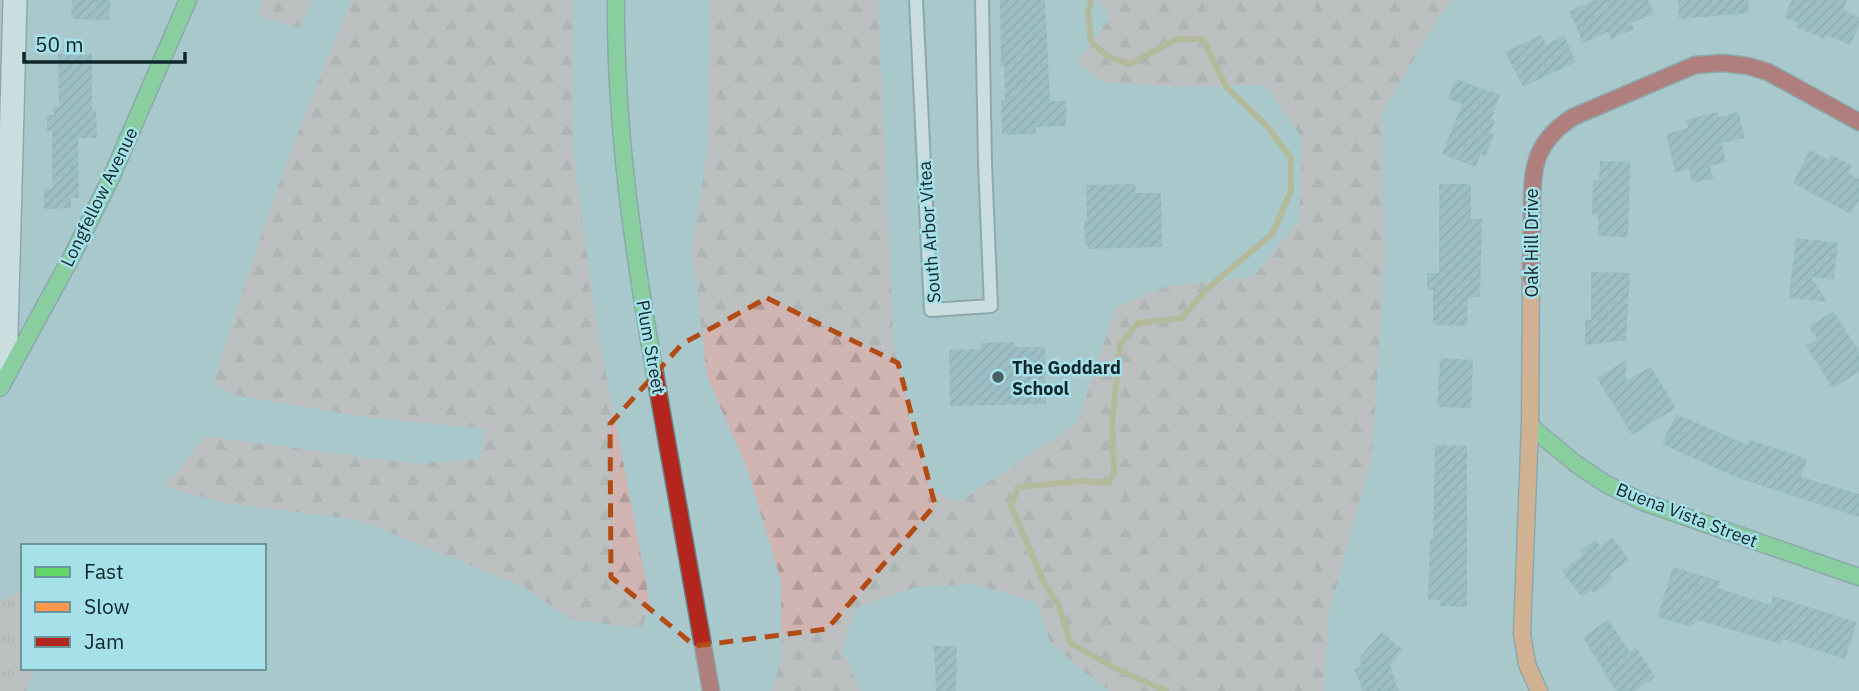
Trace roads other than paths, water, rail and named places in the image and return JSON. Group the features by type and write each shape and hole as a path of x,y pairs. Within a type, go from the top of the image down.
{"street":[{"path":"3,383 15,0"},
{"name":"Longfellow Avenue","path":"3,383 110,180 188,0"},
{"name":"Plum Street","path":"617,0 617,102 624,179 710,691"},
{"name":"Oak Hill Drive","path":"1539,691 1532,680 1525,657 1522,634 1530,426 1532,175 1536,156 1559,125 1695,65 1723,63 1768,72 1859,122"},
{"name":"Buena Vista Street","path":"1530,426 1576,464 1606,484 1643,502 1859,577"}],"lane":[{"name":"South Arbor Vitea","path":"916,0 931,310 991,306 982,0"}],"waterway":[{"path":"1091,0 1088,13 1091,42 1109,57 1130,64 1177,39 1203,39 1226,87 1266,125 1291,158 1291,190 1273,233 1207,289 1182,318 1138,323 1120,345 1112,423 1114,473 1108,483 1082,481 1018,487 1011,505 1043,581 1059,606 1070,643 1117,669 1166,691"}],"place":[{"name":"The Goddard School","path":"998,377"}]}
